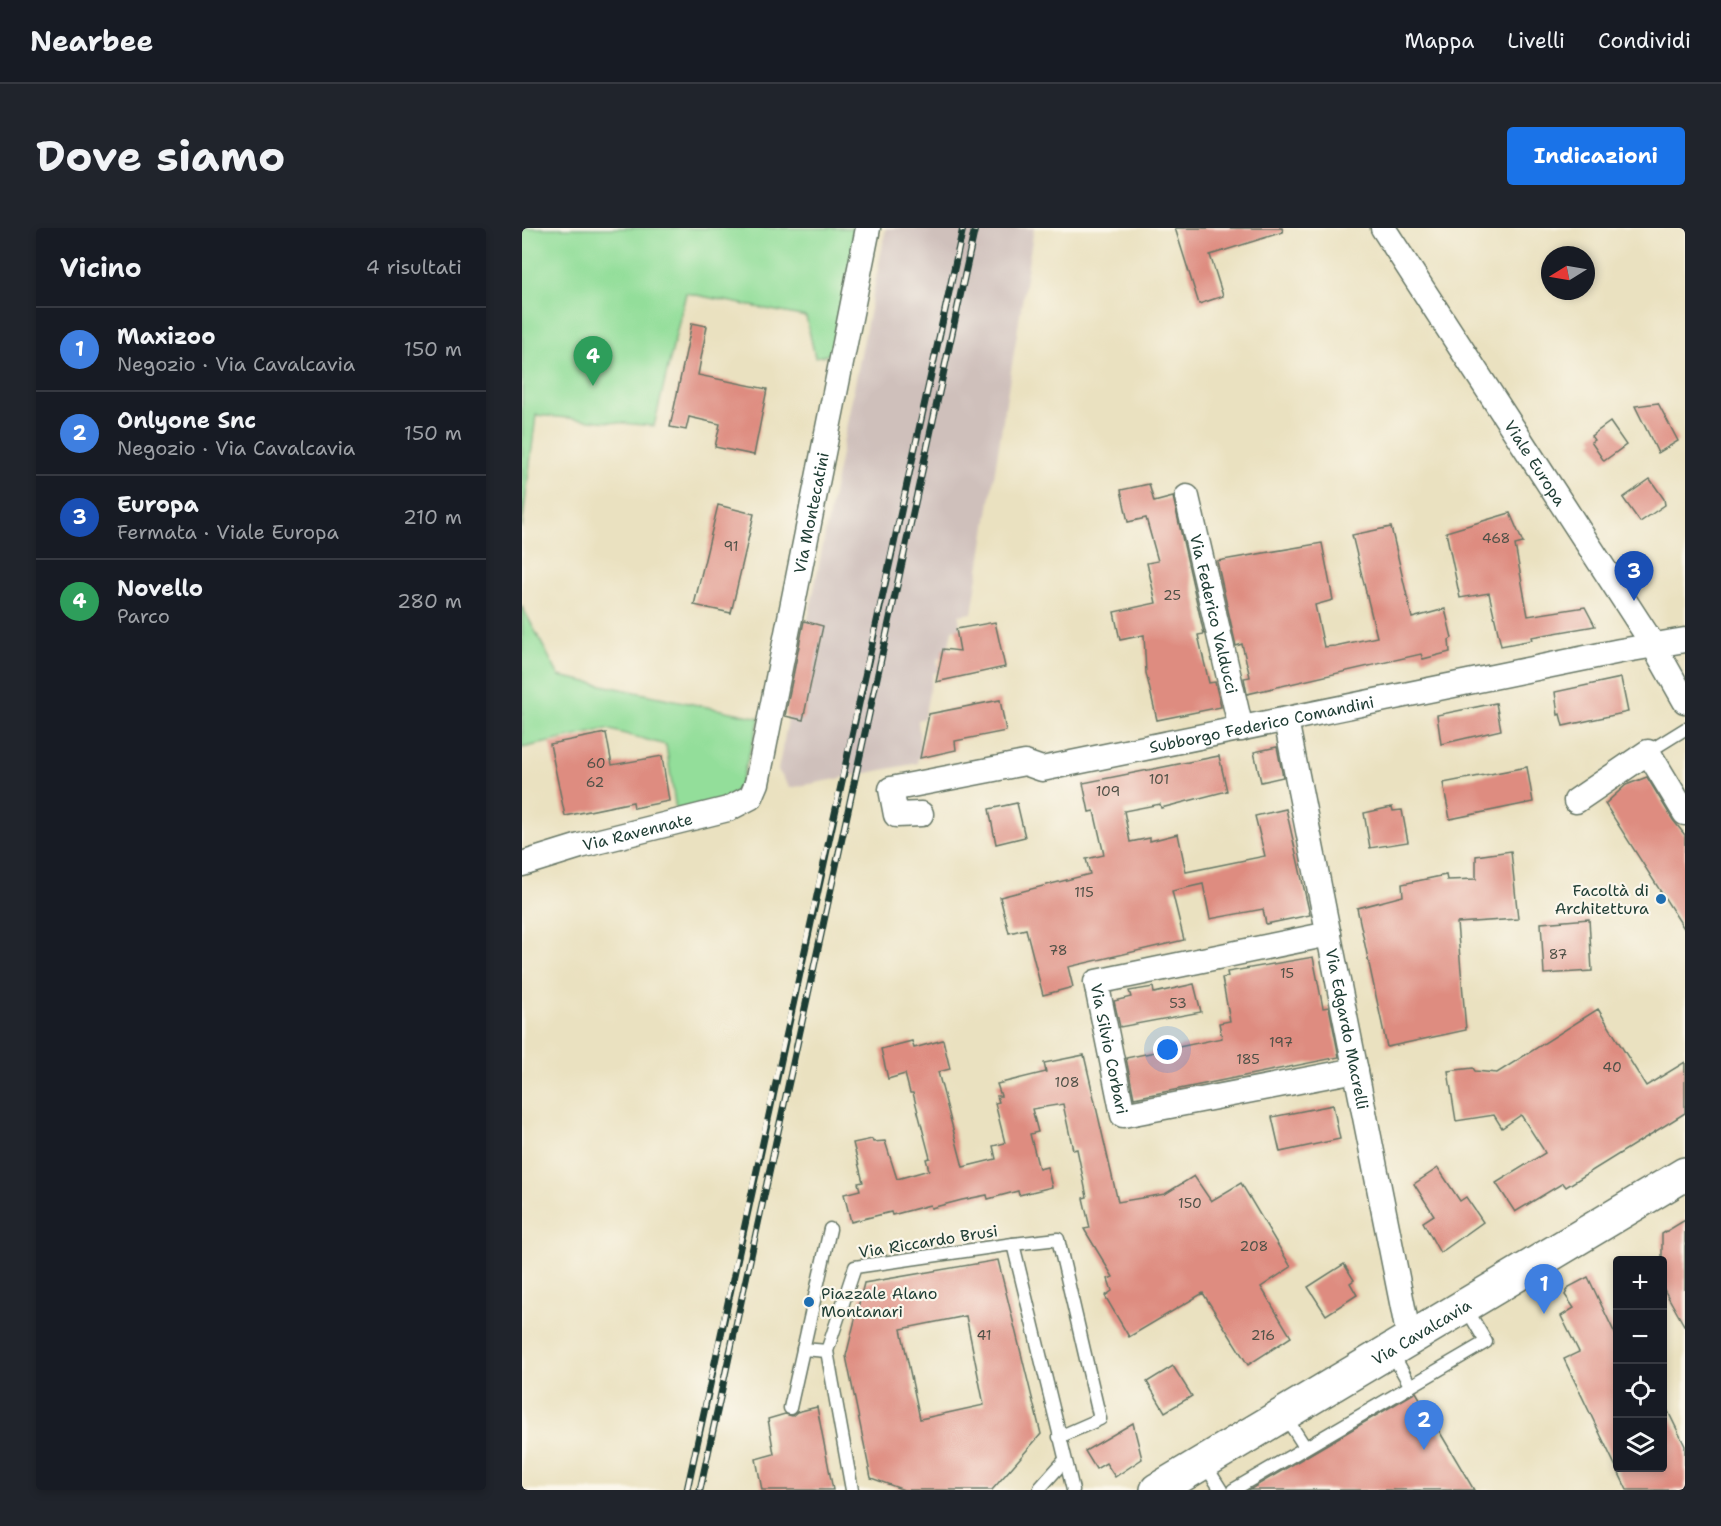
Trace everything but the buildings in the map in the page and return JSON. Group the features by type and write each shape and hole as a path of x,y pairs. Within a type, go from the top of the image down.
{"main road":[{"name":"Via Cavalcavia","path":"1157,1490 1284,1415 1399,1343 1685,1174"}],"street":[{"name":"Via Montecatini","path":"751,797 757,783 868,228"},
{"name":"Viale Europa","path":"1383,228 1654,646 1685,701"},
{"name":"Via Federico Valducci","path":"1187,497 1241,729"},
{"name":"Subborgo Federico Comandini","path":"921,814 897,815 891,789 1025,763 1042,769 1620,651 1685,640"},
{"name":"Via Edgardo Macrelli","path":"1286,720 1356,1070 1399,1343"},
{"path":"1576,801 1648,752 1685,813"},
{"name":"Via Ravennate","path":"522,864 580,846 728,808 751,797"},
{"name":"Via Silvio Corbari","path":"1329,934 1096,982 1123,1115 1356,1070"}],"lane":[{"path":"1648,752 1685,729"},
{"path":"790,1408 830,1229"},
{"path":"1013,1244 1058,1239 1100,1419 1059,1437"},
{"name":"Via Riccardo Brusi","path":"852,1490 827,1351 855,1267 1013,1244 1073,1490"},
{"path":"1233,1490 1486,1342 1464,1305"},
{"path":"1399,1343 1410,1385"},
{"path":"803,1349 827,1351"},
{"path":"1284,1415 1305,1447"},
{"path":"1040,1489 1065,1460"},
{"path":"1203,1462 1221,1490"}],"shaded area":[{"path":"886,228 1034,228 972,613 959,615 960,629 952,630 947,656 937,659 939,672 933,673 924,718 918,720 921,758 917,759 918,763 790,788 778,770"}],"green space":[{"path":"522,228 857,228 833,354 815,357 806,317 686,293 654,426 536,415 522,528"},
{"path":"522,606 559,676 760,718 739,788 726,800 676,810 666,745 607,729 522,748"}],"railway":[{"path":"687,1490 963,228"},
{"path":"700,1490 975,228"}],"place":[{"name":"Novello","path":"593,386"},
{"name":"Europa","path":"1634,601"},
{"name":"Facoltà di Architettura","path":"1661,899"},
{"name":"Piazzale Alano Montanari","path":"809,1302"},
{"name":"Maxizoo","path":"1544,1314"},
{"name":"Onlyone Snc","path":"1424,1450"}]}
